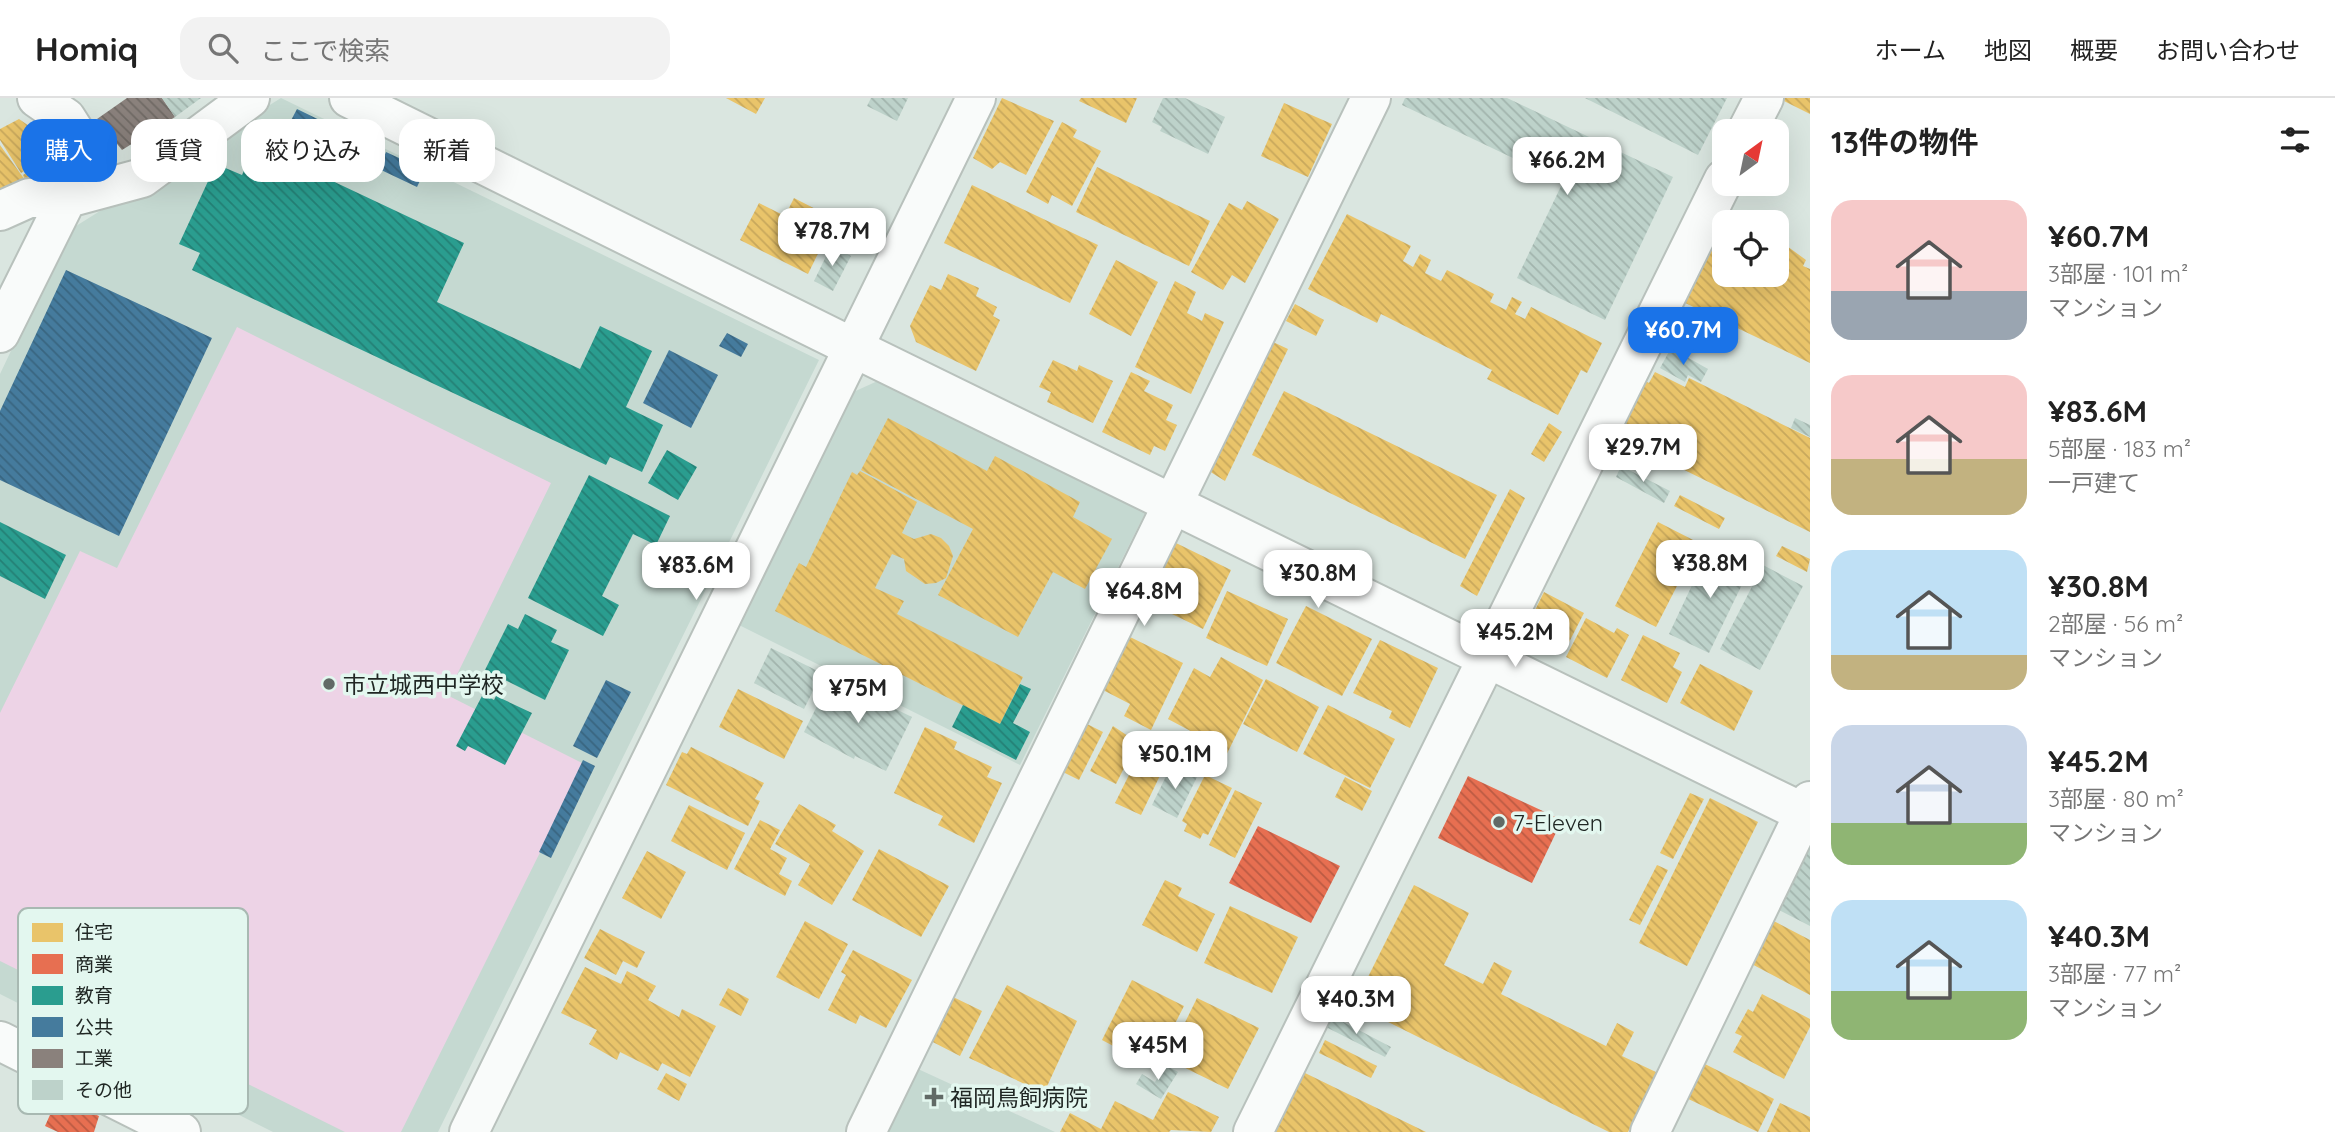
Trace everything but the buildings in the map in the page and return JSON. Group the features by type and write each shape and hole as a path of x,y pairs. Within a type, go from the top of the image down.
{"street":[{"path":"0,333 89,154 66,118 37,98"},
{"path":"0,211 29,198 68,198 142,178 250,98"},
{"path":"349,98 1486,660 1808,810 1650,1132"},
{"path":"469,1132 976,98"},
{"path":"866,1132 1371,98"},
{"path":"1753,119 1764,98"},
{"path":"1254,1132 1716,196"},
{"path":"0,1041 18,1050"},
{"path":"145,1114 181,1132"}],"shaded area":[{"name":"市立城西中学校","path":"281,98 324,119 247,119"},
{"name":"市立城西中学校","path":"241,123 241,182 385,182 385,149 399,155 399,182 453,182 819,360 438,1132 273,1132 237,1114 248,1114 248,908 18,908 18,1003 0,994 0,374 68,231 146,182 227,182 227,132"},
{"path":"237,327 551,483 447,695 584,764 401,1132 345,1132 248,1084 248,908 18,908 18,970 0,961 0,713 80,551 117,568"},
{"path":"882,379 1146,511 1020,765 735,623 849,394"},
{"name":"福岡鳥飼病院","path":"905,1063 1055,1132 873,1132"}],"place":[{"name":"市立城西中学校","path":"329,684"},
{"name":"7-Eleven","path":"1499,822"},
{"name":"福岡鳥飼病院","path":"934,1097"}]}
